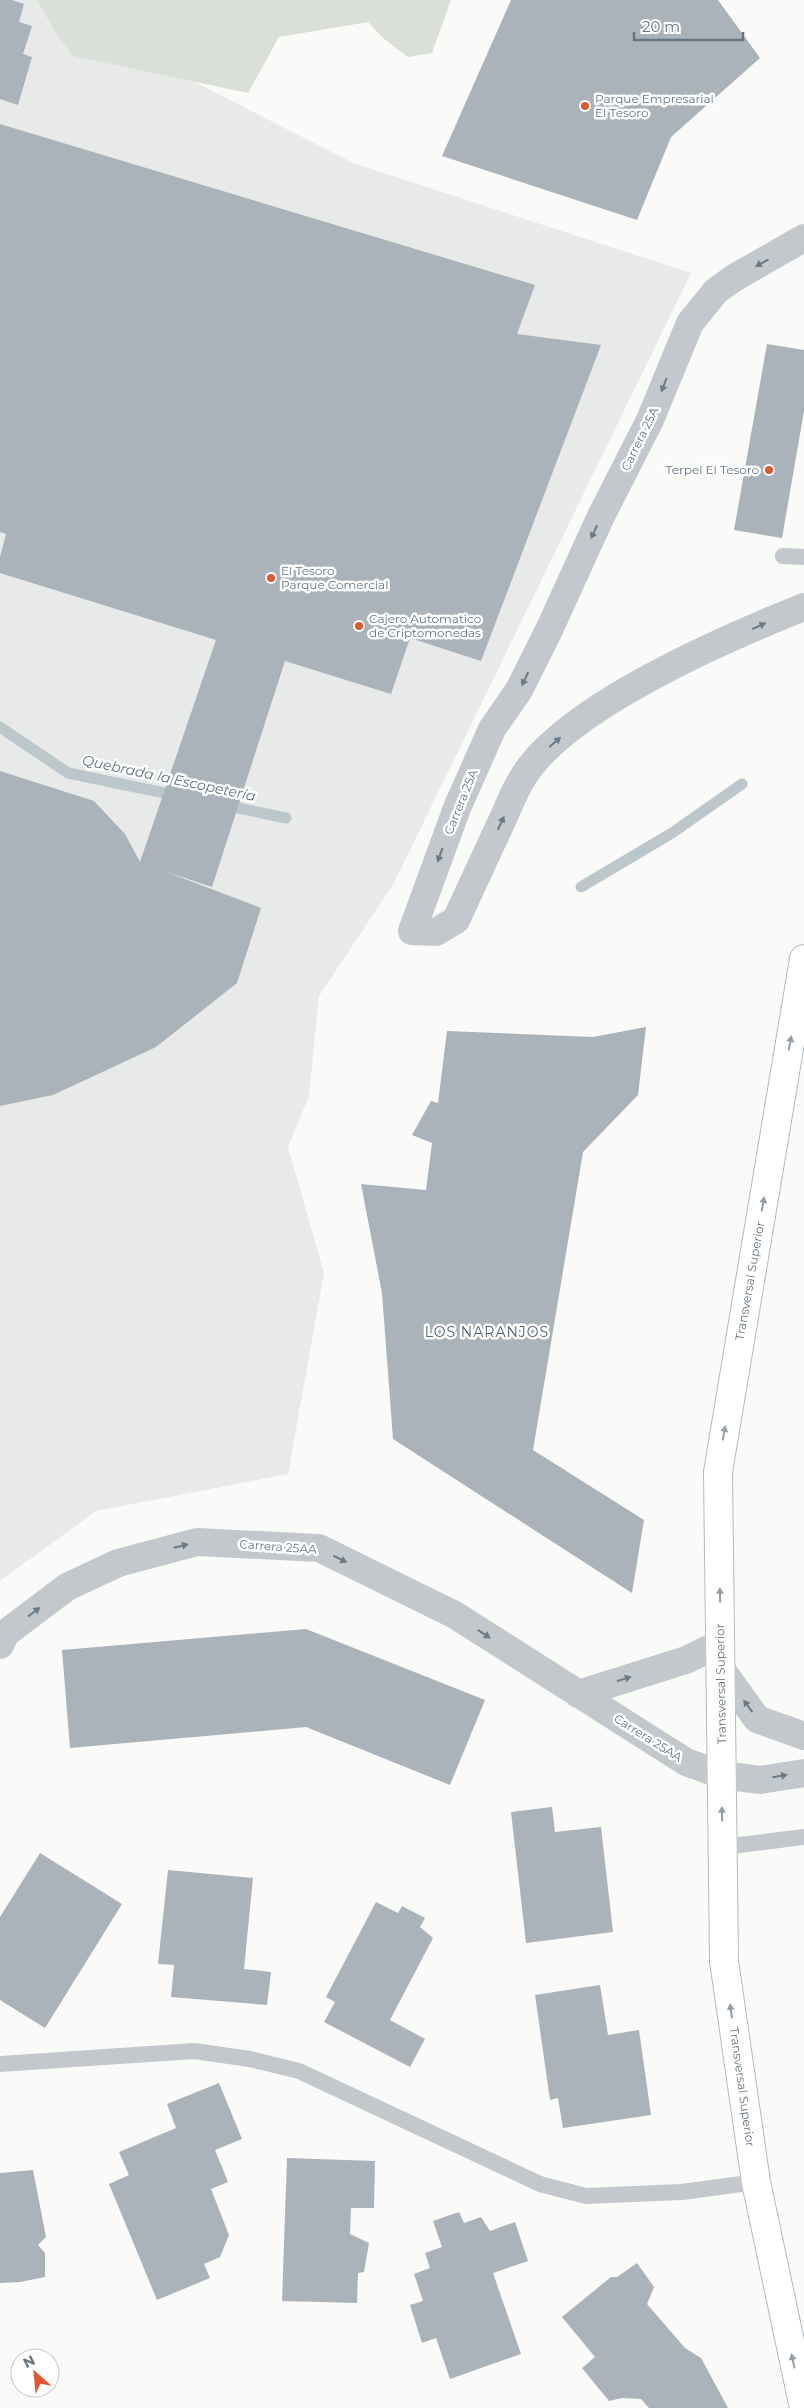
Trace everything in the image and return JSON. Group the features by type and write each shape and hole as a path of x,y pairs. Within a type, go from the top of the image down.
{"main road":[{"name":"Transversal Superior","path":"804,959 718,1472 724,1961 756,2182 804,2408"}],"street":[{"name":"Carrera 25A","path":"804,238 728,282 716,291 690,323 650,420 601,516 549,630 519,690 492,729 457,808 412,931 436,932 456,920 522,778 549,746 585,716 643,682 715,646 804,607"},
{"name":"Carrera 25AA","path":"0,1645 6,1633 68,1587 118,1563 197,1542 319,1548 454,1614 686,1762 722,1775 760,1780 804,1773"},
{"path":"578,1694 686,1660 721,1656 757,1720 804,1736"}],"lane":[{"path":"783,556 804,557"},
{"path":"723,1847 804,1837"},
{"path":"0,2064 194,2051 250,2059 299,2071 540,2184 586,2196 682,2192 756,2182"}],"shaded area":[{"name":"El Tesoro Parque Comercial","path":"0,0 92,0 123,45 353,163 691,273 394,883 319,996 309,1096 288,1147 324,1273 288,1474 96,1511 0,1581"},
{"path":"37,0 451,0 432,53 408,57 383,38 368,22 279,37 248,93 73,56 53,28"}],"building":[{"path":"0,0 12,0 24,4 19,22 32,26 23,54 32,57 18,105 0,99"},
{"name":"Parque Empresarial El Tesoro","path":"511,0 718,0 760,58 671,137 637,220 442,156"},
{"path":"0,124 535,285 517,334 601,345 481,661 410,638 391,694 285,661 212,887 164,871 261,908 237,983 156,1047 53,1095 0,1106 0,771 94,801 125,834 140,862 216,640 0,573 0,557 6,534 0,532"},
{"name":"Terpel El Tesoro","path":"767,344 804,350 804,411 782,538 734,530"},
{"path":"646,1027 638,1095 583,1152 533,1450 644,1520 632,1593 393,1439 382,1293 361,1184 426,1190 432,1143 412,1135 431,1101 438,1103 447,1031 593,1037"},
{"path":"306,1629 485,1700 450,1785 306,1727 70,1748 62,1650"},
{"path":"552,1807 555,1832 601,1827 613,1932 526,1943 511,1812"},
{"path":"40,1853 122,1904 45,2028 0,2000 0,1917"},
{"path":"168,1870 253,1878 244,1969 271,1972 267,2005 171,1997 174,1965 158,1964"},
{"path":"376,1902 398,1913 402,1906 425,1918 420,1927 433,1938 390,2020 425,2039 410,2067 324,2022 335,2002 326,1997"},
{"path":"600,1985 608,2035 639,2030 651,2115 563,2128 558,2098 550,2100 535,1995"},
{"path":"219,2083 242,2139 215,2150 228,2182 211,2189 229,2235 220,2257 204,2264 210,2278 157,2300 109,2184 129,2175 119,2152 176,2128 167,2104"},
{"path":"287,2158 375,2161 374,2208 351,2208 350,2234 369,2243 364,2272 358,2273 357,2303 282,2301"},
{"path":"33,2170 46,2237 38,2245 45,2253 45,2277 20,2282 0,2283 0,2173"},
{"path":"459,2212 464,2223 481,2217 490,2231 515,2222 528,2261 493,2273 521,2354 450,2379 436,2338 422,2343 410,2305 423,2301 414,2274 430,2268 425,2253 442,2247 433,2221"},
{"path":"637,2263 654,2287 647,2304 685,2348 701,2358 728,2408 649,2408 641,2399 622,2398 609,2401 582,2368 595,2357 562,2317 611,2277 617,2277"}],"waterway":[{"name":"Quebrada la Escopetería","path":"0,727 68,773 179,796"},
{"name":"Quebrada la Escopetería","path":"581,887 672,833 742,784"},
{"name":"Quebrada la Escopetería","path":"224,805 286,818"}],"place":[{"name":"Parque Empresarial El Tesoro","path":"585,106"},
{"name":"Terpel El Tesoro","path":"769,470"},
{"name":"El Tesoro Parque Comercial","path":"271,578"},
{"name":"Cajero Automatico de Criptomonedas","path":"359,626"}],"district":[{"name":"LOS NARANJOS","path":"487,1332"}]}
